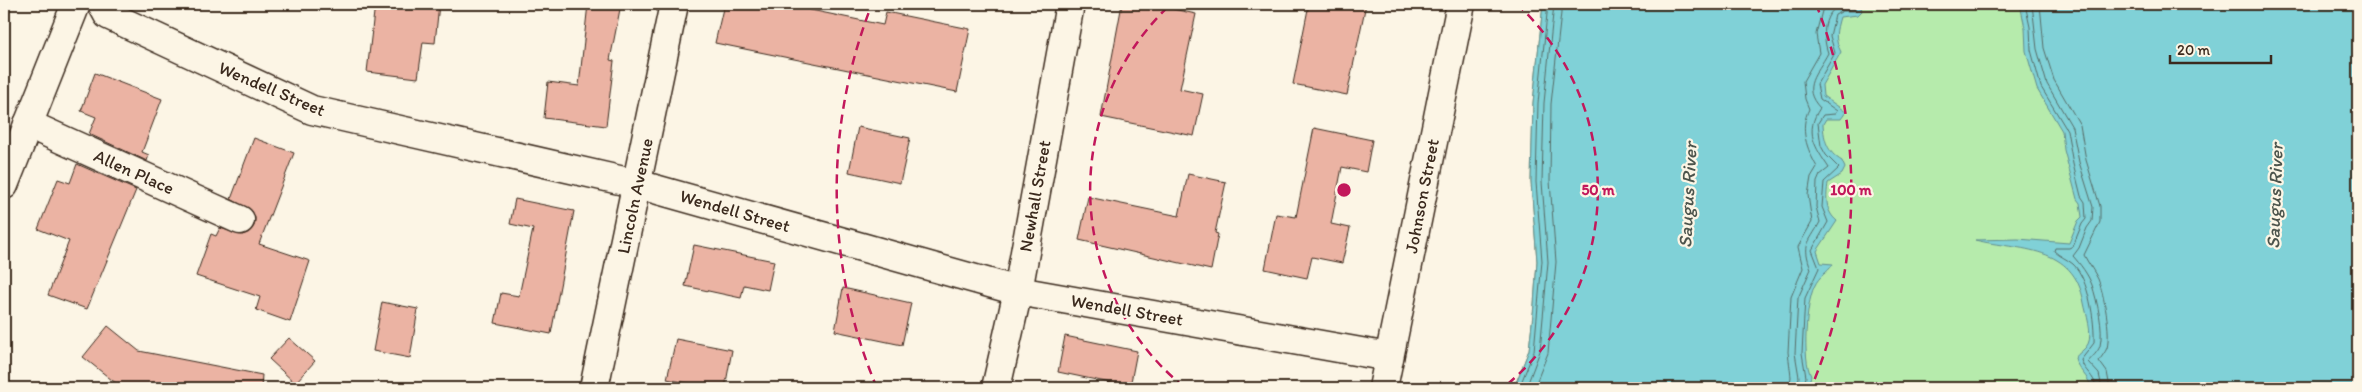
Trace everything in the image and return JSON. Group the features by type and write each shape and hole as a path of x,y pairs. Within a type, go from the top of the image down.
{"street":[{"path":"4,186 76,4"},
{"name":"Wendell Street","path":"102,4 108,15 312,110 637,184 1018,291 1390,357"},
{"name":"Lincoln Avenue","path":"594,388 674,4"},
{"name":"Newhall Street","path":"996,388 1018,291 1070,4"},
{"name":"Johnson Street","path":"1383,388 1461,4"},
{"name":"Allen Place","path":"28,124 240,220"}],"green space":[{"path":"1543,4 2358,4 2358,388 1514,388 1529,350 1534,305 1537,261 1531,182 1533,103"}],"water":[{"name":"Saugus River","path":"1543,4 1860,4 1862,11 1858,15 1840,17 1836,35 1841,52 1822,85 1823,96 1846,112 1841,119 1826,119 1823,124 1827,145 1833,154 1842,161 1845,168 1842,174 1828,183 1828,209 1837,221 1817,251 1821,263 1833,264 1816,283 1811,295 1807,318 1806,345 1808,368 1811,376 1807,388 1514,388 1529,350 1534,305 1537,261 1531,182 1533,103"},
{"name":"Saugus River","path":"2020,4 2358,4 2358,388 2091,388 2075,358 2088,344 2089,329 2078,284 2069,270 2057,260 2043,254 2027,249 1975,240 2018,239 2069,243 2078,221 2082,217 2080,203 2077,199 2064,150 2062,131 2037,89 2026,51 2025,28"}],"building":[{"path":"375,4 439,4 435,43 423,42 418,78 367,72"},
{"path":"588,4 621,4 610,60 614,61 606,126 544,118 548,82 579,86"},
{"path":"724,4 782,4 883,25 886,12 970,29 957,92 715,43"},
{"path":"1122,4 1174,4 1173,9 1196,14 1180,89 1203,94 1194,136 1101,117"},
{"path":"1309,4 1366,4 1347,95 1293,84"},
{"path":"95,73 162,99 142,152 149,155 147,161 89,134 96,117 81,111"},
{"path":"858,127 910,138 900,183 849,172"},
{"path":"1314,128 1372,140 1366,172 1342,167 1331,224 1350,228 1342,263 1312,257 1307,278 1265,269 1276,214 1296,217"},
{"path":"254,138 294,153 259,244 310,261 290,322 256,310 260,297 196,276 211,234 216,236 220,228 242,235 249,232 254,226 255,218 252,211 231,199"},
{"path":"77,164 136,190 87,309 48,295 69,241 38,229 58,179 70,183"},
{"path":"1188,174 1226,182 1215,233 1218,234 1211,270 1079,240 1088,197 1179,216"},
{"path":"515,199 574,211 551,334 495,323 501,293 519,296 533,229 510,224"},
{"path":"694,245 774,261 768,290 744,285 741,298 685,286"},
{"path":"843,288 911,303 902,345 835,331"},
{"path":"382,302 418,309 410,358 373,351"},
{"path":"108,326 139,351 262,375 261,388 122,388 83,357"},
{"path":"1065,336 1137,351 1130,387 1058,372"},
{"path":"289,338 315,361 295,383 269,359"},
{"path":"676,339 732,350 725,388 713,388 667,379"}]}
